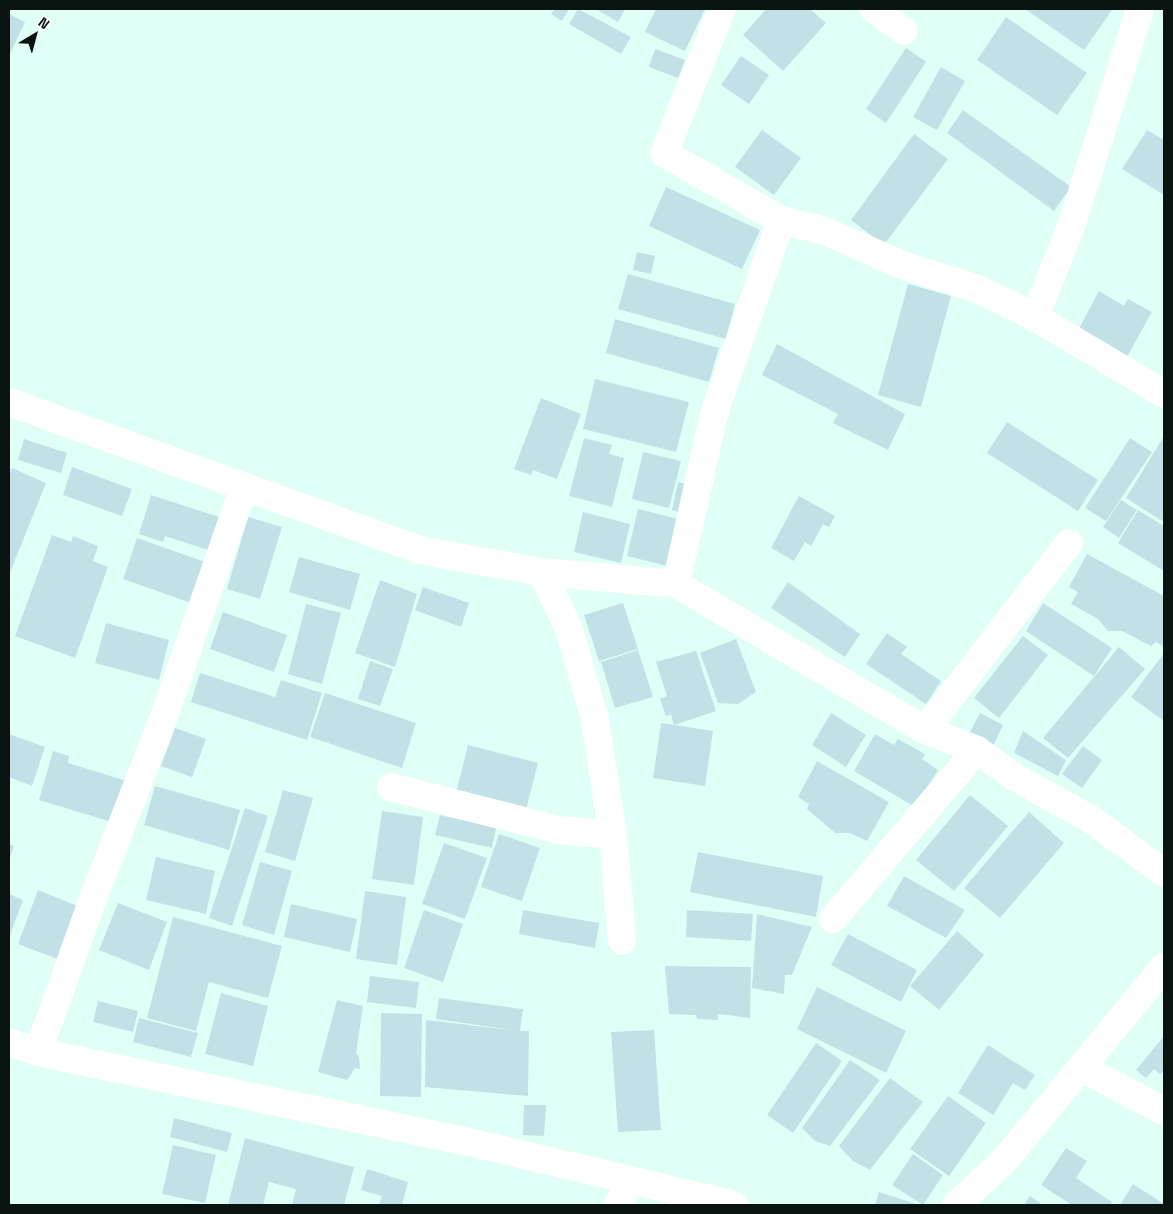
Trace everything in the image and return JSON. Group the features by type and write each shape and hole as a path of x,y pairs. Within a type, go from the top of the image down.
{"street":[{"path":"722,9 664,153 780,220 825,231 904,266 978,289 1035,317 1164,394"},
{"path":"874,9 904,31"},
{"path":"1035,317 1072,224 1140,9"},
{"path":"676,584 714,414 780,220"},
{"path":"9,402 419,550 542,572 676,584 926,730 977,750 1012,776 1092,820 1164,873"},
{"path":"38,1052 96,892 166,711 244,487"},
{"path":"926,730 1069,543"},
{"path":"542,572 569,629 595,719 613,835 622,940"},
{"path":"832,919 977,750"},
{"path":"391,787 559,830 613,835"},
{"path":"956,1205 1004,1162 1164,966"},
{"path":"9,1042 38,1052 468,1142 624,1194 735,1205"},
{"path":"1082,1068 1164,1110"}],"building":[{"path":"555,9 569,9 562,21 551,14"},
{"path":"578,9 631,37 621,54 569,24"},
{"path":"596,9 625,9 618,22"},
{"path":"656,9 705,9 685,51 645,32"},
{"path":"766,9 810,9 826,23 783,71 743,35"},
{"path":"1025,9 1111,9 1112,10 1084,50"},
{"path":"9,14 25,22 9,56"},
{"path":"1006,17 1087,73 1057,115 977,60"},
{"path":"906,48 926,62 886,123 866,109"},
{"path":"655,49 685,60 678,78 649,67"},
{"path":"741,56 769,75 749,104 721,85"},
{"path":"941,67 965,81 937,130 913,117"},
{"path":"963,110 1071,187 1054,211 947,133"},
{"path":"762,130 801,158 774,195 735,167"},
{"path":"1147,130 1164,140 1164,195 1122,169"},
{"path":"914,134 948,159 884,245 851,220"},
{"path":"666,187 760,230 742,269 649,226"},
{"path":"637,252 655,256 651,274 633,270"},
{"path":"628,274 735,304 726,339 618,309"},
{"path":"908,284 951,296 921,407 878,395"},
{"path":"1099,291 1124,306 1128,299 1152,312 1124,362 1076,334"},
{"path":"615,319 719,348 709,382 606,353"},
{"path":"777,344 905,414 888,450 833,423 838,414 762,375"},
{"path":"595,379 689,402 676,452 583,429"},
{"path":"541,398 581,414 557,479 533,470 531,475 514,469"},
{"path":"1007,422 1098,480 1078,511 987,453"},
{"path":"1164,436 1164,517 1162,521 1126,498"},
{"path":"584,438 612,445 609,454 624,458 612,507 569,496"},
{"path":"1130,438 1152,452 1106,521 1085,508"},
{"path":"24,439 67,453 61,473 18,460"},
{"path":"643,452 681,461 669,508 632,499"},
{"path":"72,467 132,489 122,516 63,495"},
{"path":"12,468 46,483 9,575 9,476"},
{"path":"678,482 691,485 685,514 672,510"},
{"path":"151,495 225,519 214,552 165,536 163,542 139,534"},
{"path":"799,496 835,516 829,527 823,524 811,546 805,542 794,561 771,548"},
{"path":"1121,500 1137,510 1119,538 1103,527"},
{"path":"638,509 678,519 667,566 627,556"},
{"path":"1138,510 1164,526 1164,571 1118,543"},
{"path":"583,512 630,524 621,563 574,552"},
{"path":"248,517 282,527 260,599 227,589"},
{"path":"52,535 71,542 73,536 98,546 93,561 108,567 75,658 15,636"},
{"path":"137,538 211,564 197,605 123,579"},
{"path":"1087,554 1164,596 1163,646 1156,642 1151,646 1122,631 1108,631 1098,619 1071,604 1078,592 1069,587"},
{"path":"299,557 360,574 350,610 289,592"},
{"path":"380,580 417,594 395,667 355,653"},
{"path":"788,582 860,634 845,657 771,608"},
{"path":"423,587 469,603 461,627 415,610"},
{"path":"623,603 638,649 599,661 584,615"},
{"path":"1043,603 1112,648 1094,676 1026,631"},
{"path":"306,604 341,613 322,684 288,674"},
{"path":"223,612 287,635 274,672 210,649"},
{"path":"106,623 169,640 159,680 95,663"},
{"path":"887,633 907,647 901,654 941,681 926,704 866,664"},
{"path":"1023,636 1048,655 999,718 974,698"},
{"path":"736,639 756,692 738,704 718,703 700,653"},
{"path":"1119,647 1145,669 1068,758 1043,738"},
{"path":"638,650 653,697 615,708 601,662"},
{"path":"696,651 716,711 674,725 671,714 666,716 660,699 667,696 656,662"},
{"path":"1164,653 1164,721 1131,697"},
{"path":"370,661 393,669 380,706 358,699"},
{"path":"200,673 275,697 281,680 322,693 307,740 191,702"},
{"path":"325,693 416,723 402,768 310,737"},
{"path":"831,713 866,735 846,767 812,745"},
{"path":"980,713 1003,725 993,746 969,734"},
{"path":"661,723 713,731 705,786 653,778"},
{"path":"175,728 206,739 192,777 161,766"},
{"path":"1023,731 1066,760 1058,776 1014,753"},
{"path":"9,734 45,747 32,786 9,777"},
{"path":"875,734 894,745 898,739 925,754 922,759 938,770 915,807 854,771"},
{"path":"468,745 538,763 526,810 456,793"},
{"path":"1083,746 1102,760 1082,788 1062,774"},
{"path":"53,751 69,756 68,763 127,781 115,823 39,800"},
{"path":"817,761 889,802 867,841 850,833 835,833 807,809 809,804 798,797"},
{"path":"155,786 240,810 229,850 144,825"},
{"path":"283,790 313,798 295,861 265,852"},
{"path":"970,795 1008,826 954,891 916,860"},
{"path":"245,808 268,816 232,926 209,918"},
{"path":"382,811 423,817 414,885 372,879"},
{"path":"1029,812 1064,843 1000,918 964,888"},
{"path":"440,815 496,828 492,848 435,835"},
{"path":"499,834 540,848 522,901 481,887"},
{"path":"444,843 487,858 465,919 422,904"},
{"path":"9,844 14,846 9,860"},
{"path":"698,852 823,876 816,917 690,892"},
{"path":"156,857 215,871 206,914 146,900"},
{"path":"260,862 292,871 274,935 242,925"},
{"path":"904,876 965,910 946,938 887,906"},
{"path":"38,890 80,907 60,960 18,944"},
{"path":"365,891 406,897 397,965 356,959"},
{"path":"9,894 23,900 9,938"},
{"path":"118,903 167,922 149,970 99,950"},
{"path":"291,904 357,919 350,952 284,937"},
{"path":"424,910 463,924 443,982 404,968"},
{"path":"523,910 599,923 595,948 519,934"},
{"path":"687,910 753,914 751,941 686,937"},
{"path":"757,914 812,927 792,975 785,975 784,994 752,988"},
{"path":"173,917 282,946 268,998 209,982 196,1031 147,1018"},
{"path":"957,931 984,955 939,1010 910,986"},
{"path":"848,934 917,970 901,1002 831,965"},
{"path":"665,966 751,967 750,1018 718,1014 718,1020 697,1019 696,1015 669,1014"},
{"path":"370,976 419,982 416,1008 367,1002"},
{"path":"817,987 906,1031 886,1073 797,1029"},
{"path":"221,993 268,1006 253,1066 205,1054"},
{"path":"439,998 523,1009 520,1031 529,1031 528,1096 425,1087 426,1020 513,1030 436,1019"},
{"path":"337,1000 363,1006 356,1054 359,1056 360,1069 355,1068 347,1080 318,1072"},
{"path":"98,1001 138,1011 133,1032 93,1022"},
{"path":"381,1013 422,1014 421,1097 380,1096"},
{"path":"139,1018 198,1033 191,1057 133,1042"},
{"path":"654,1030 661,1130 618,1132 611,1032"},
{"path":"1164,1036 1164,1070 1160,1074 1154,1069 1146,1078 1136,1070"},
{"path":"816,1043 842,1061 793,1133 767,1115"},
{"path":"988,1045 1035,1075 1025,1090 1013,1083 993,1115 958,1093"},
{"path":"850,1060 880,1080 830,1146 815,1141 802,1128"},
{"path":"890,1078 923,1102 870,1170 853,1161 839,1146"},
{"path":"948,1096 986,1123 949,1176 910,1149"},
{"path":"524,1105 546,1105 544,1136 523,1135"},
{"path":"174,1118 232,1133 227,1152 170,1137"},
{"path":"245,1138 354,1167 344,1205 292,1205 296,1189 269,1182 263,1205 228,1205"},
{"path":"173,1145 216,1155 205,1203 162,1194"},
{"path":"1066,1148 1087,1161 1076,1178 1112,1202 1110,1205 1072,1205 1041,1185"},
{"path":"913,1154 943,1175 923,1205 892,1185"},
{"path":"367,1169 408,1182 402,1205 379,1205 382,1196 361,1190"},
{"path":"1133,1184 1164,1204 1164,1205 1120,1205"},
{"path":"879,1192 919,1205 875,1205"},
{"path":"1030,1196 1043,1205 1024,1205"}]}
